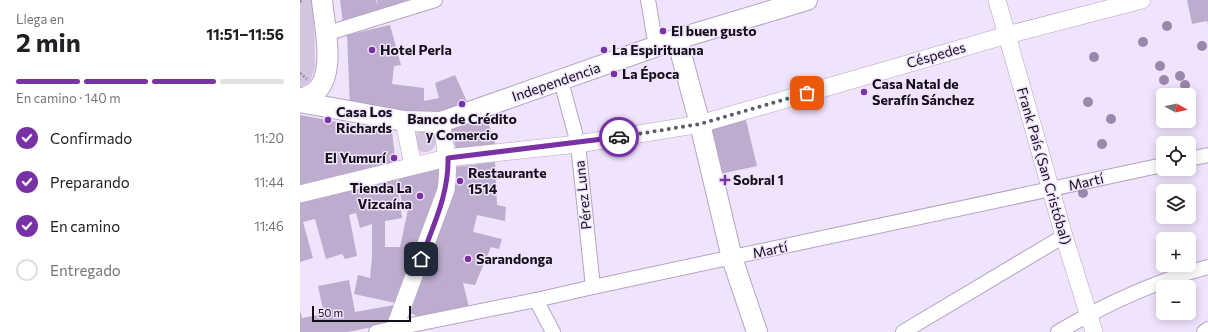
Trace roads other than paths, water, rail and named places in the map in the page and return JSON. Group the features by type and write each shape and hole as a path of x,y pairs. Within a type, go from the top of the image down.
{"main road":[{"path":"300,99 310,96 318,89 325,77 328,60 322,0"},
{"name":"Independencia","path":"300,102 404,121 441,122 677,39 807,0"},
{"path":"677,39 700,124 732,258 757,332"}],"street":[{"path":"325,34 435,0"},
{"path":"648,0 656,47"},
{"name":"Frank País (San Cristóbal)","path":"997,0 1064,236 1094,332"},
{"name":"Céspedes","path":"300,194 448,158 578,144 700,124 1007,35 1142,0"},
{"name":"Pérez Luna","path":"561,80 578,144 593,287"},
{"path":"404,121 413,166"},
{"path":"394,330 446,190 448,158 441,122"},
{"path":"1196,158 1208,155"},
{"name":"Martí","path":"376,332 394,330 536,300 1156,167"},
{"path":"903,332 1064,236"},
{"path":"1058,332 1140,289 1208,267"},
{"path":"536,300 553,332"},
{"path":"1204,332 1208,329"}],"place":[{"name":"El buen gusto","path":"663,31"},
{"name":"Hotel Perla","path":"372,50"},
{"name":"La Espirituana","path":"604,50"},
{"name":"La Época","path":"614,74"},
{"name":"Casa Natal de Serafín Sánchez","path":"864,92"},
{"name":"Banco de Crédito y Comercio","path":"462,104"},
{"name":"Casa Los Richards","path":"328,120"},
{"name":"El Yumurí","path":"394,158"},
{"name":"Sobral 1","path":"725,180"},
{"name":"Restaurante 1514","path":"460,181"},
{"name":"Tienda La Vizcaína","path":"420,196"},
{"name":"Sarandonga","path":"468,259"}]}
